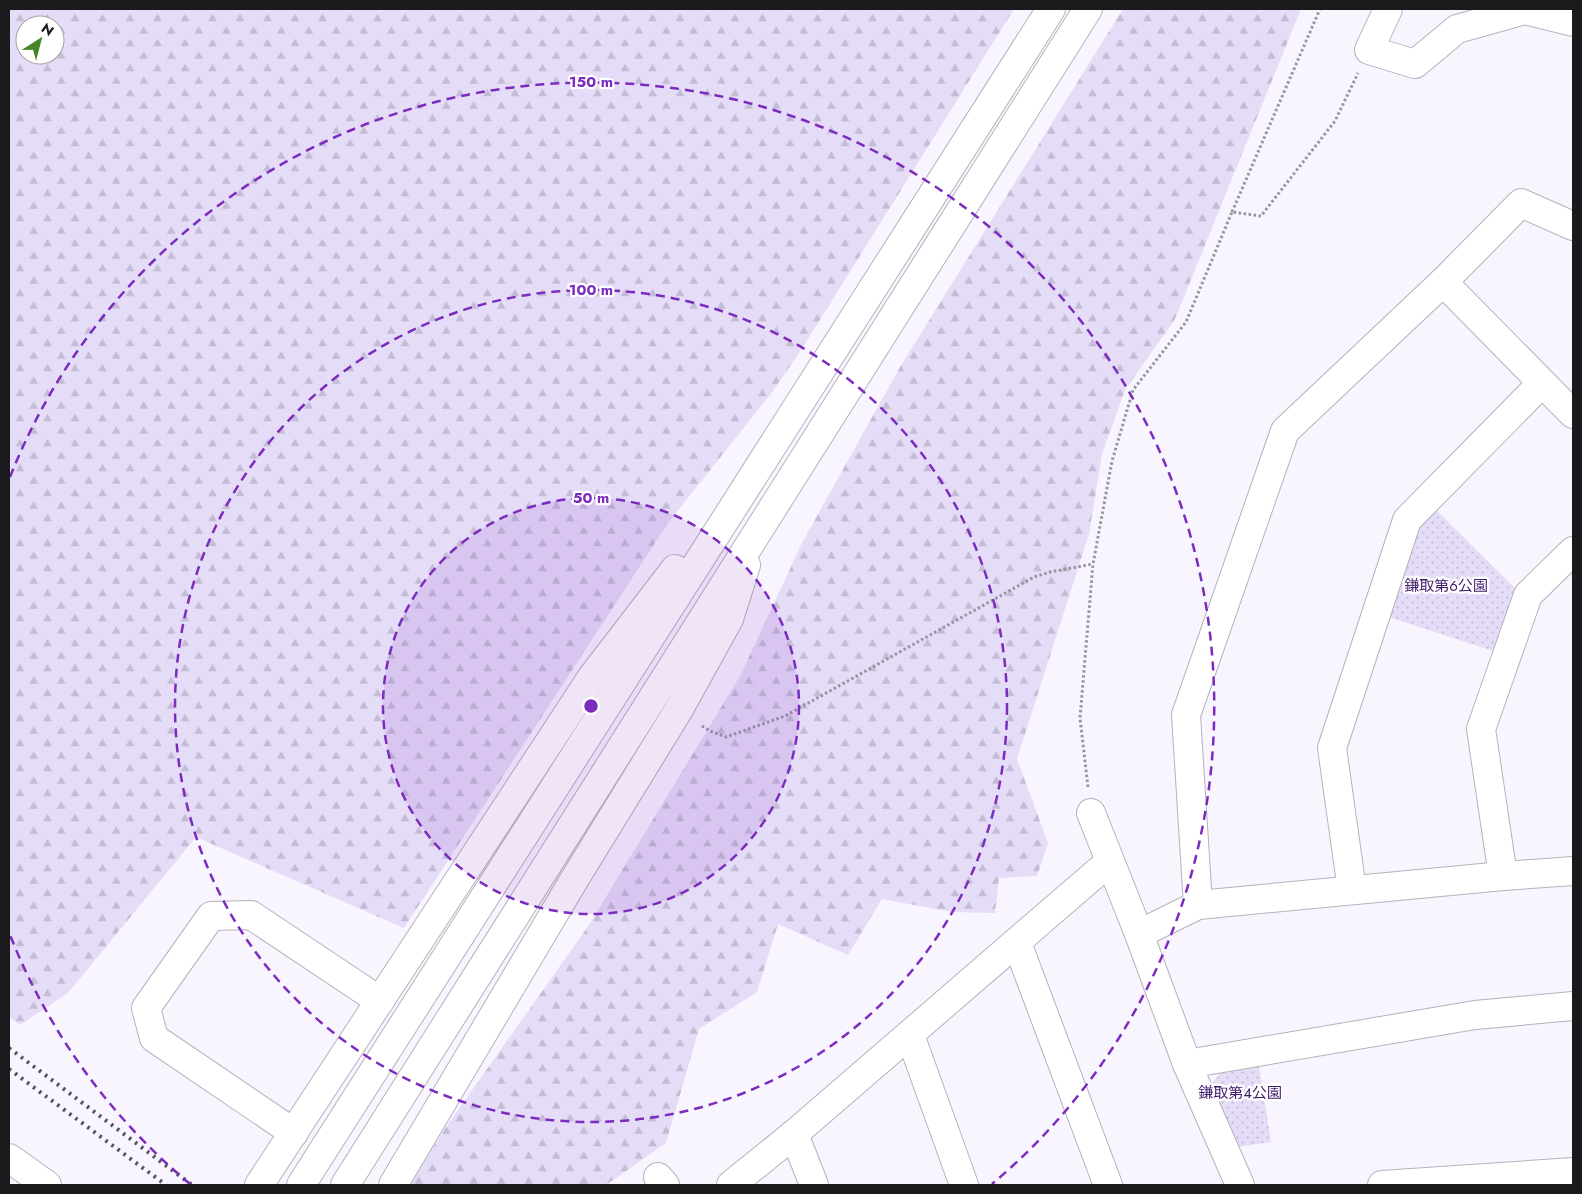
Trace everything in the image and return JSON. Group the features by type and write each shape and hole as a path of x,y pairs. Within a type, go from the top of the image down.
{"street":[{"path":"301,1185 1051,9"},
{"path":"345,1185 755,533 1088,9"},
{"path":"1388,9 1369,50 1415,64 1457,29 1525,10 1573,22"},
{"path":"1198,905 1186,715 1285,432 1443,282 1521,203 1573,226"},
{"path":"1443,282 1573,414"},
{"path":"1352,890 1332,748 1407,520 1542,383"},
{"path":"259,1185 592,678 680,562 729,514"},
{"path":"393,1185 574,880 678,711 730,619 755,533"},
{"path":"1503,876 1481,729 1528,595 1573,551"},
{"path":"1091,813 1139,934 1187,1064 1240,1185"},
{"path":"732,1185 910,1035 1110,862"},
{"path":"1139,934 1198,905 1573,871"},
{"path":"294,1133 154,1038 146,1008 212,916 252,915 380,1001"},
{"path":"1017,943 1108,1185"},
{"path":"1187,1064 1475,1015 1573,1006"},
{"path":"910,1035 964,1185"},
{"path":"794,1134 814,1185"},
{"path":"9,1158 47,1185"},
{"path":"1382,1185 1573,1172"}],"path":[{"path":"1091,813 1080,718 1092,564 1112,461 1133,390 1186,322 1320,9"},
{"path":"1232,212 1261,216 1335,121 1369,50"},
{"path":"678,711 710,731 726,737 742,732 785,716 1034,577 1092,564"}],"green space":[{"path":"9,9 1014,9 803,347 773,391 668,523 404,928 196,837 68,993 20,1025 9,1017"},
{"path":"1123,9 1301,9 1175,319 1125,390 1102,454 1089,534 1017,759 1048,843 1037,876 999,878 995,913 952,912 882,899 848,955 778,924 757,992 699,1029 666,1143 606,1185 409,1185 446,1127 589,925 740,676 802,543 900,367"},
{"name":"鎌取第6公園","path":"1434,508 1517,590 1496,652 1386,616 1418,525"},
{"name":"鎌取第4公園","path":"1259,1066 1271,1142 1237,1147 1211,1085 1221,1072"}],"railway":[{"path":"9,1048 192,1185"},
{"path":"9,1069 166,1185"}]}
